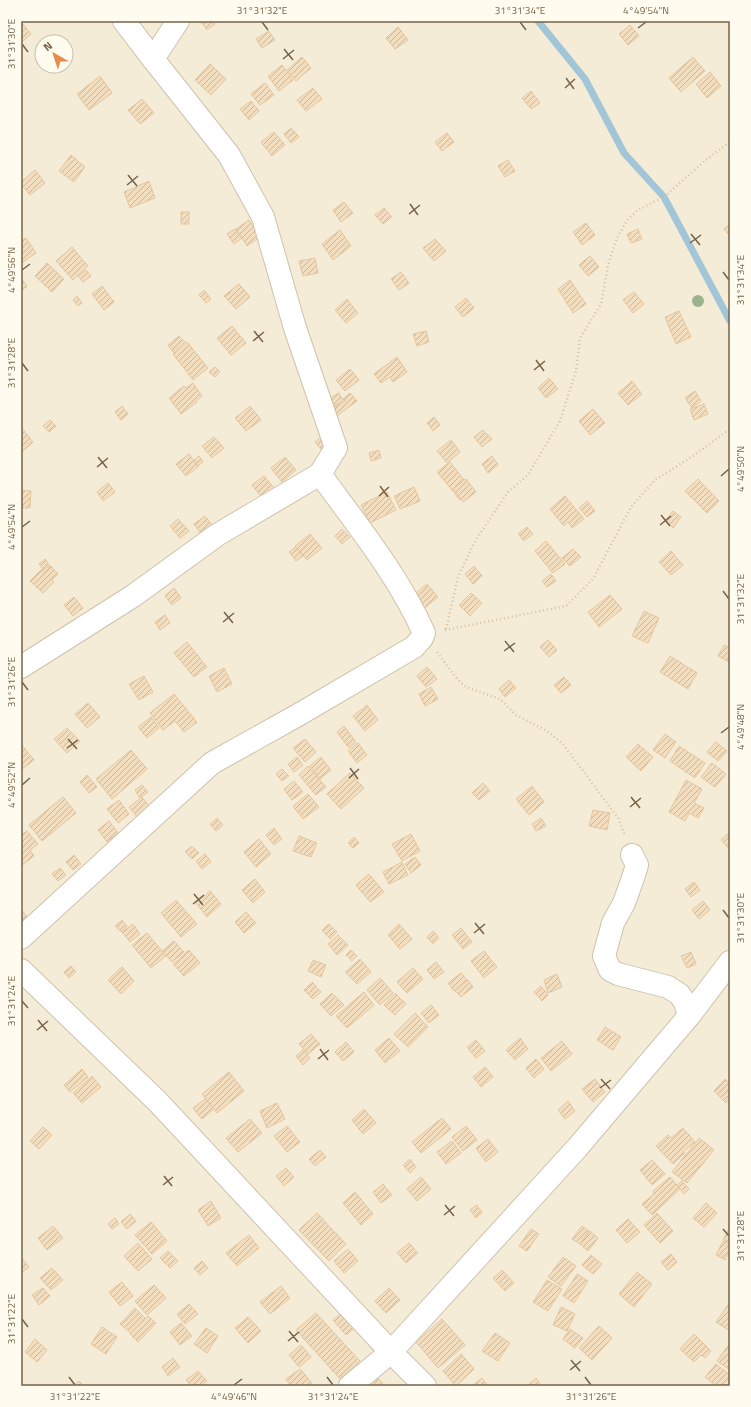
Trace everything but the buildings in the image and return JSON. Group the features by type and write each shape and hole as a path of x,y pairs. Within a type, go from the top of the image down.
{"street":[{"path":"21,667 133,596 217,536 320,474 336,448 295,328 263,217 230,155 124,21"},
{"path":"153,59 178,21"},
{"path":"21,938 212,763 298,715 414,647 422,638 424,633 414,612 377,553 320,474"},
{"path":"632,855 637,866 624,903 613,923 604,956 610,970 618,974 668,987 679,994 685,1002 689,1016"},
{"path":"350,1386 391,1352 577,1148 689,1016 730,962"},
{"path":"21,970 157,1101 391,1352 425,1386"}],"path":[{"path":"446,630 458,577 475,542 508,492 528,475 560,421 576,371 580,338 601,304 608,265 617,238 628,218 638,210 664,197 707,159 730,142"},
{"path":"632,855 618,818 563,744 547,731 516,715 500,699 466,687 458,680 424,633 566,606 593,579 631,507 655,480 693,456 730,429"}],"shaded area":[{"path":"21,21 730,21 730,1386 21,1386"}],"waterway":[{"path":"538,21 585,79 624,153 664,197 730,321"}]}
